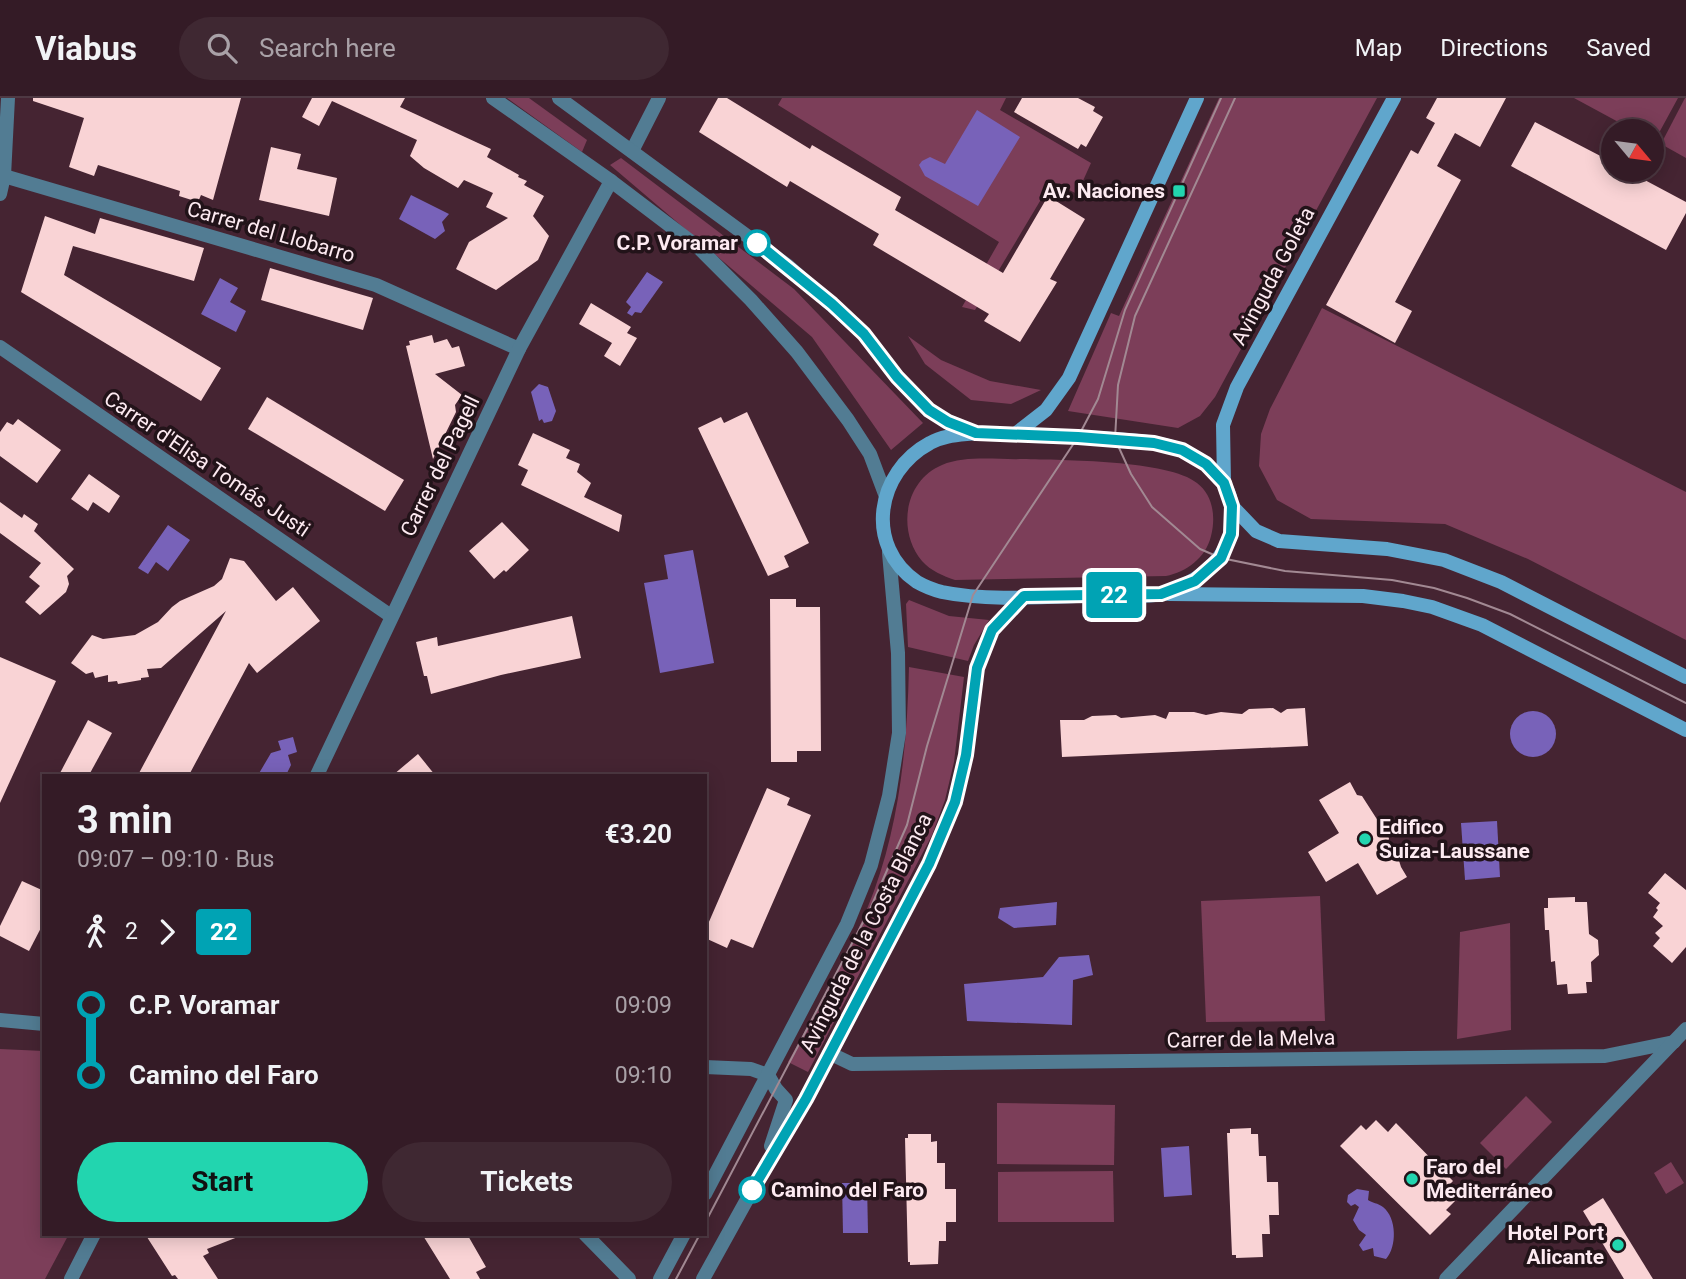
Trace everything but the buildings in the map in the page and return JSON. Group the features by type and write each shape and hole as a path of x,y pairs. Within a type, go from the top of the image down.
{"main road":[{"path":"1014,435 1046,410 1069,378 1197,98"},
{"name":"Avinguda Goleta","path":"1224,483 1223,425 1237,387 1394,98"},
{"path":"1161,594 1195,581 1221,558 1231,534 1232,506 1224,483 1206,464 1182,450 1154,443 976,433 950,435 930,442 908,458 885,494 882,522 889,553 904,572 940,592 1024,596 1363,596 1403,601 1432,607 1482,625 1686,730"},
{"path":"1232,506 1256,531 1279,541 1387,550 1444,560 1501,582 1686,677"}],"street":[{"path":"0,194 4,176 8,98"},
{"path":"493,98 611,181 698,247 751,300 797,352 848,421 870,454 885,494"},
{"path":"559,98 788,266 864,334 897,377 929,410 948,422 976,433"},
{"path":"632,151 659,98"},
{"name":"Carrer del Llobarro","path":"4,176 376,285 519,349"},
{"name":"Carrer del Pagell","path":"317,774 519,349 611,181"},
{"name":"Carrer d'Elisa Tomás Justi","path":"0,347 391,616"},
{"name":"Avinguda de la Costa Blanca","path":"707,1190 848,924 871,865 889,796 899,733 898,653 889,553"},
{"name":"Avinguda de la Costa Blanca","path":"703,1279 806,1099 929,864 955,802 966,755 977,668 992,630 1024,596"},
{"path":"0,1020 42,1024"},
{"path":"1446,1279 1686,1029"},
{"name":"Carrer de la Melva","path":"829,1053 852,1064 1605,1056 1674,1042"},
{"path":"707,1067 751,1069 768,1075"},
{"name":"Avinguda de la Costa Blanca","path":"765,1167 786,1100 768,1075"},
{"path":"71,1279 93,1236"},
{"path":"587,1236 629,1279"},
{"path":"660,1279 683,1236"}],"shaded area":[{"path":"507,98 529,98 587,140 582,152"},
{"path":"782,98 1006,98 1000,110 1091,163 1077,194 1052,181 975,310 962,307 999,242 778,105"},
{"path":"1219,98 1377,98 1215,397 1200,416 1178,428 1068,411 1111,313 1119,316"},
{"path":"1574,98 1678,98 1664,124 1664,119 1613,119"},
{"path":"1686,98 1686,158 1664,146 1664,138"},
{"path":"977,110 1020,137 978,206 925,176 919,165 930,157 945,164"},
{"path":"621,158 794,289 923,423 891,450 812,337 610,165"},
{"path":"411,195 449,214 442,222 445,231 435,239 399,219"},
{"path":"647,272 663,282 641,313 635,312 632,316 627,313 631,307 626,302"},
{"path":"220,278 238,288 230,302 246,311 236,332 201,314"},
{"path":"1322,308 1686,492 1686,640 1528,559 1445,524 1311,519 1277,500 1259,466 1261,434 1270,409"},
{"path":"908,336 941,360 990,381 1041,390 1011,404 971,400 925,364"},
{"path":"539,384 548,387 556,411 552,421 544,423 542,419 539,421 531,392"},
{"path":"972,459 1114,463 1183,475 1197,483 1210,500 1213,521 1205,551 1194,563 1166,576 955,580 926,565 914,549 907,522 912,494 929,472 951,462"},
{"path":"168,525 190,540 168,571 156,562 148,574 138,568"},
{"path":"693,550 714,663 660,673 644,583 668,579 664,555"},
{"path":"909,600 949,616 989,620 968,661 908,647 906,604"},
{"path":"909,667 964,677 954,762 945,800 932,835 808,1072 788,1062 858,929 887,850 903,760"},
{"path":"1533,711 1549,718 1556,734 1549,750 1533,757 1517,750 1510,734 1517,718"},
{"path":"293,737 297,752 288,755 291,765 286,774 259,774 271,753 281,750 278,741"},
{"path":"1497,821 1500,877 1465,880 1461,823"},
{"path":"1320,896 1325,1021 1206,1022 1201,901"},
{"path":"1057,902 1056,925 1014,928 998,918 1000,908"},
{"path":"1510,923 1511,1030 1457,1039 1460,932"},
{"path":"1089,955 1093,975 1073,980 1072,1025 967,1021 964,984 1043,977 1059,957"},
{"path":"0,1049 42,1051 42,1236 68,1236 45,1279 0,1279"},
{"path":"1526,1096 1552,1122 1506,1169 1480,1143"},
{"path":"997,1103 1115,1105 1114,1165 997,1164"},
{"path":"1189,1146 1192,1195 1164,1197 1161,1148"},
{"path":"1671,1162 1684,1183 1666,1194 1654,1173"},
{"path":"1113,1171 1114,1222 998,1222 998,1172"},
{"path":"842,1183 867,1183 868,1233 843,1233"},
{"path":"1357,1189 1369,1191 1368,1200 1383,1207 1391,1218 1394,1240 1386,1259 1374,1256 1373,1248 1363,1251 1359,1245 1366,1235 1353,1220 1359,1207 1355,1204 1351,1206 1347,1202 1348,1195"}],"tram line":[{"path":"707,1219 870,909 907,825 927,746 973,595 1078,437 1098,399 1125,310 1221,98"},
{"path":"1235,98 1135,316 1118,385 1115,439 1131,474 1152,507 1200,549 1221,558 1285,571 1392,580 1467,598 1510,614 1686,703"},
{"path":"676,1279 699,1236"}],"bus line":[{"name":"22","path":"752,1190 806,1099 929,864 955,802 966,755 977,668 992,630 1024,596 1161,594 1195,581 1221,558 1231,534 1232,506 1224,483 1206,464 1182,450 1154,443 1115,439 976,433 948,422 929,410 897,377 864,334 832,304 757,243"}],"place":[{"name":"Av. Naciones","path":"1179,191"},
{"name":"C.P. Voramar","path":"757,243"},
{"name":"Edifico Suiza-Laussane","path":"1365,839"},
{"name":"Faro del Mediterráneo","path":"1412,1179"},
{"name":"Camino del Faro","path":"752,1190"},
{"name":"Hotel Port Alicante","path":"1618,1245"}]}
